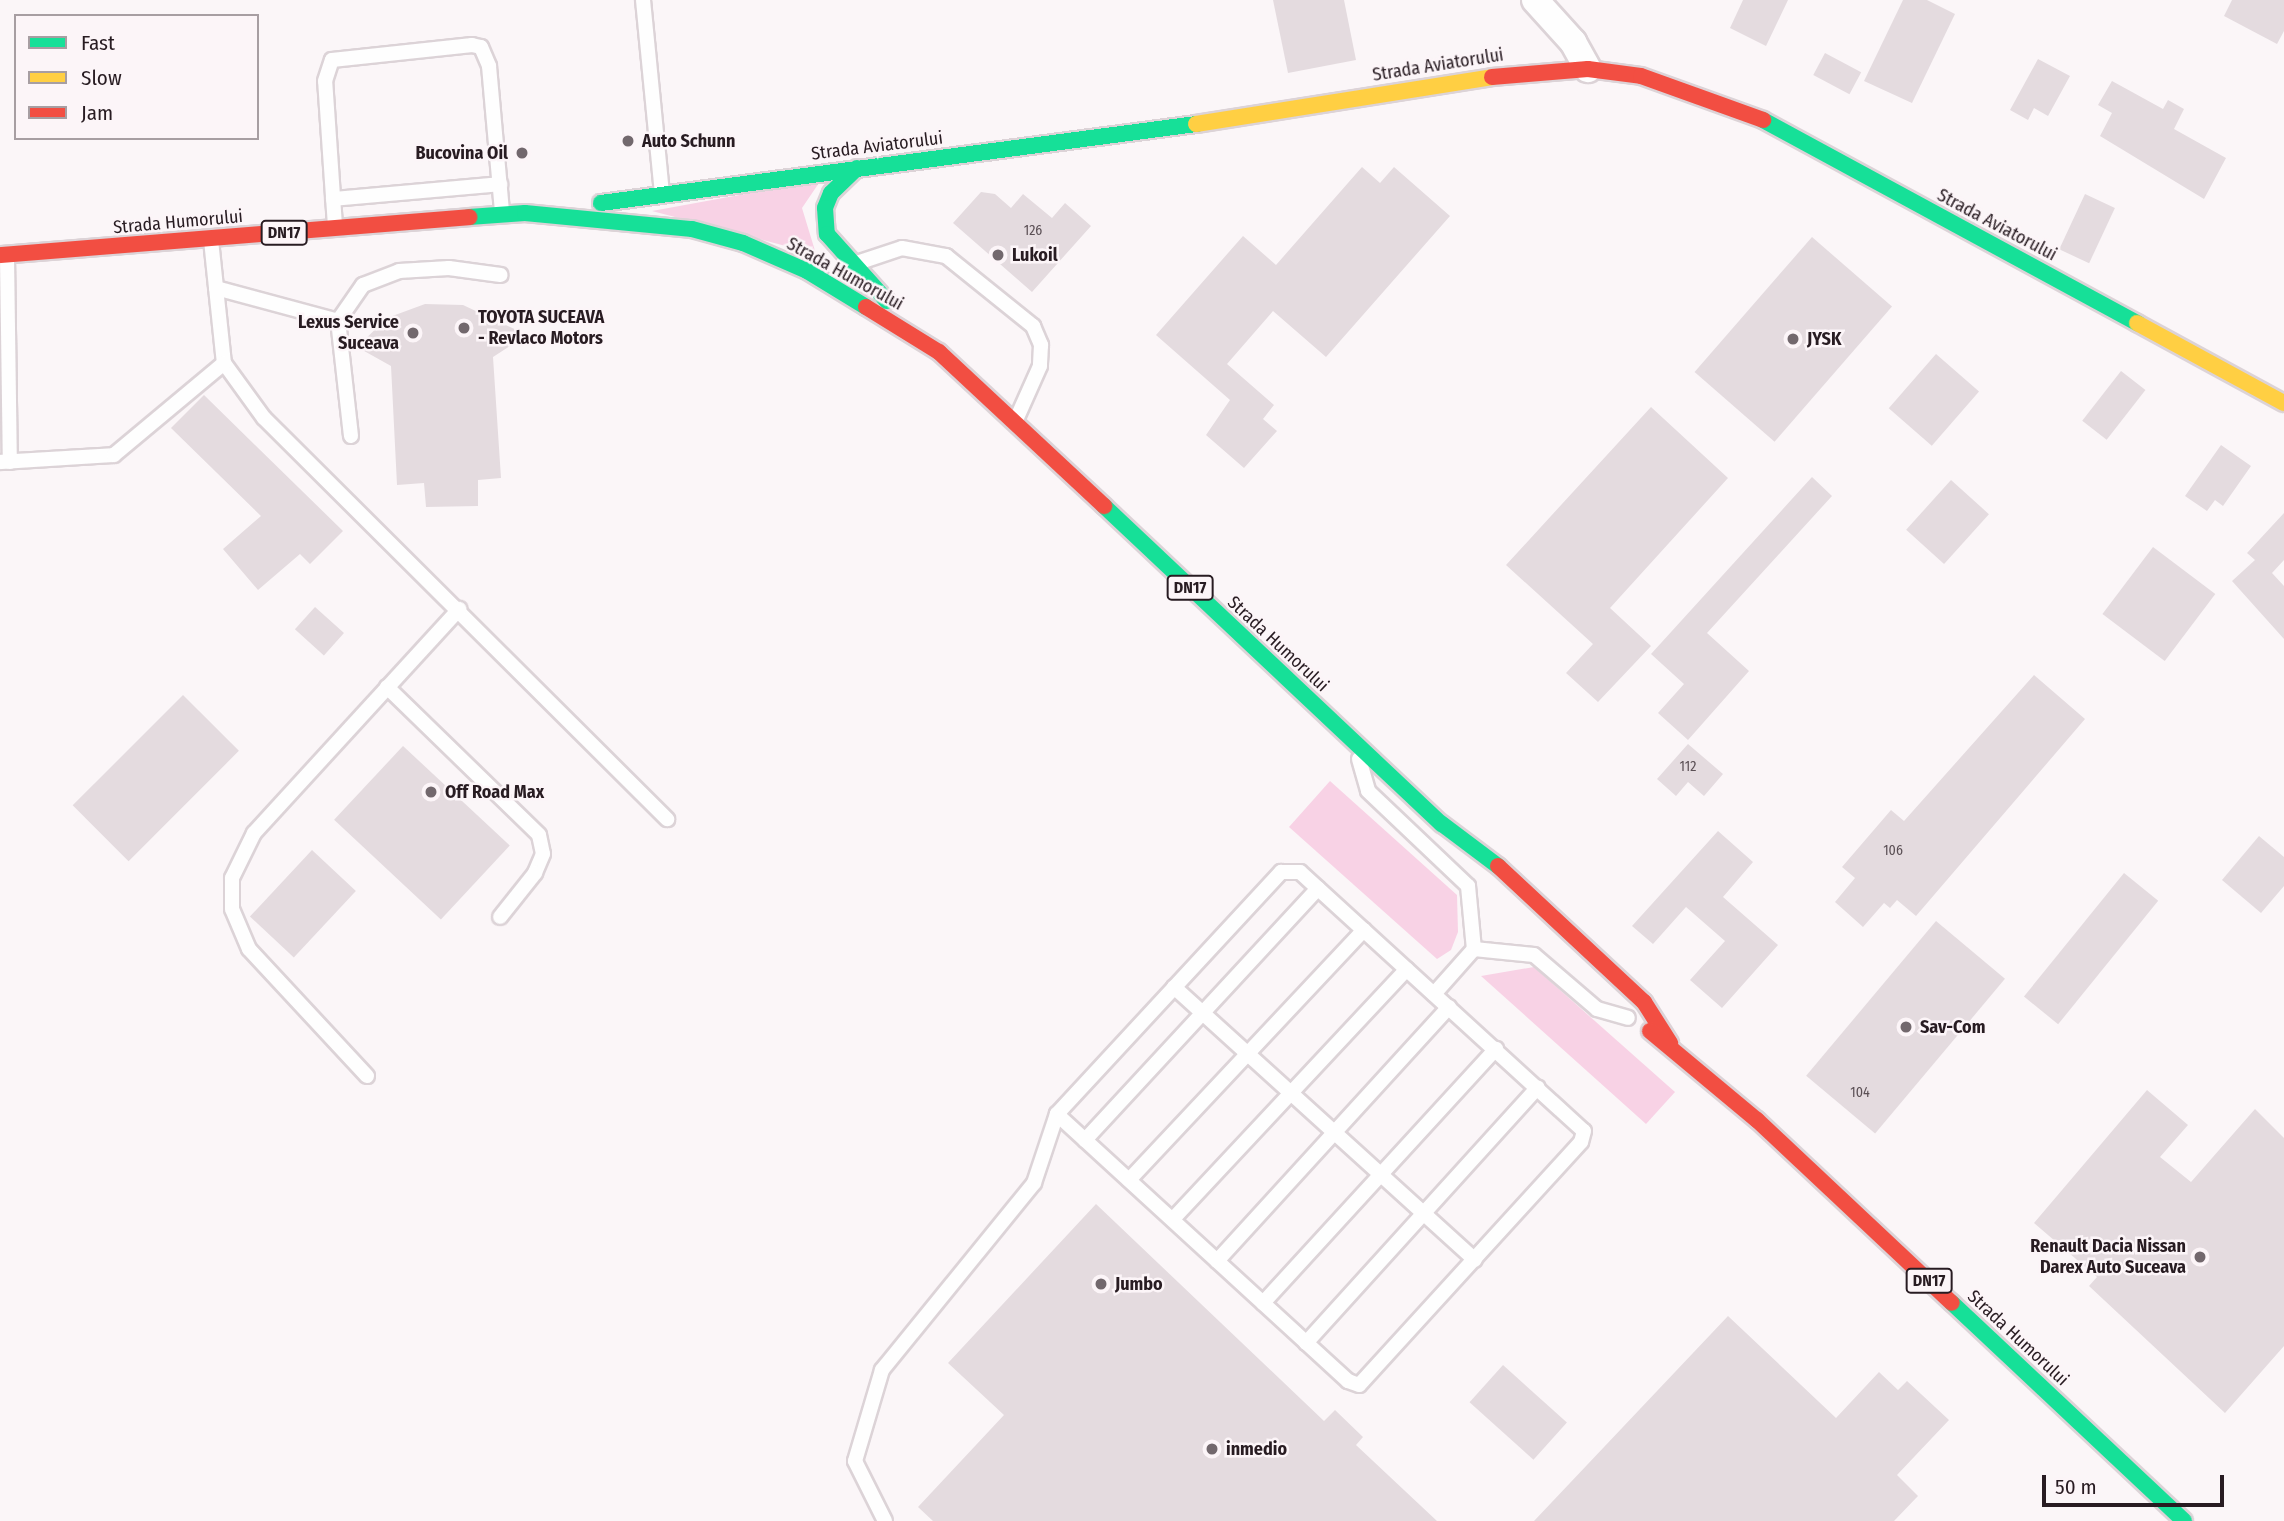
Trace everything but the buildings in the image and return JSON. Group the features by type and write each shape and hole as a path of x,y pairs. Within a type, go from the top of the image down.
{"main road":[{"name":"Strada Aviatorului","path":"525,212 1172,128 1454,80 1588,69 1668,83 1746,111 2284,403"},
{"path":"857,168 831,194 824,220 832,244 939,352"},
{"name":"Strada Humorului","path":"3,255 525,212 643,221 743,243 807,271 939,352 1442,824 1473,843 1644,1002 1670,1043"},
{"name":"Strada Humorului","path":"1442,824 1465,863 1484,881"},
{"name":"Strada Humorului","path":"1560,953 1628,1018 1670,1043 2184,1521"}],"street":[{"path":"1535,0 1573,43 1588,69"}],"lane":[{"path":"643,0 662,194"},
{"path":"336,229 325,81 332,60 472,45 485,52 489,66 502,214"},
{"path":"333,199 500,184"},
{"path":"211,239 224,363 264,418 667,819"},
{"path":"851,266 902,248 946,256 1033,326 1041,345 1040,366 1014,424"},
{"path":"3,255 5,462 114,455 224,363"},
{"path":"351,436 338,321 363,285 399,271 449,268 501,275"},
{"path":"216,288 338,321"},
{"path":"367,1076 249,949 235,923 230,895 244,846 458,609"},
{"path":"387,687 539,835 543,854 535,873 500,917"},
{"path":"1353,741 1368,791 1468,886 1474,949 1433,994"},
{"path":"886,1521 855,1461 882,1370 1034,1183 1057,1114 1281,872 1300,872 1578,1122 1584,1131 1581,1142 1359,1385 1306,1343 1057,1114"},
{"path":"1085,1140 1318,888"},
{"path":"1129,1180 1364,930"},
{"path":"1474,949 1534,955 1597,1009 1628,1018"},
{"path":"1173,1219 1407,970"},
{"path":"1174,987 1475,1260"},
{"path":"1217,1261 1449,1007"},
{"path":"1263,1303 1496,1049"},
{"path":"1306,1343 1538,1087"}],"shaded area":[{"path":"821,180 802,208 816,254 652,211"},
{"path":"1330,781 1457,895 1458,932 1451,950 1437,959 1289,827"},
{"path":"1534,967 1675,1092 1646,1124 1481,976"}],"traffic: fast":[{"path":"1763,120 2137,323"},
{"path":"601,203 1196,124"},
{"path":"857,168 831,193 825,208 827,234 887,301"},
{"path":"469,217 525,213 692,229 743,243 807,271 866,307"},
{"path":"1104,506 1442,824 1498,866"},
{"path":"1952,1303 2184,1521"}],"traffic: slow":[{"path":"1196,124 1492,77"},
{"path":"2137,323 2284,403"}],"traffic: jam":[{"path":"1492,77 1588,69 1641,76 1763,120"},
{"path":"0,255 469,217"},
{"path":"866,307 939,352 1104,506"},
{"path":"1498,866 1644,1002 1670,1043"},
{"path":"1650,1031 1757,1120 1952,1303"}],"place":[{"name":"Auto Schunn","path":"628,141"},
{"name":"Bucovina Oil","path":"522,153"},
{"name":"Lukoil","path":"998,255"},
{"name":"TOYOTA SUCEAVA - Revlaco Motors","path":"464,328"},
{"name":"Lexus Service Suceava","path":"413,333"},
{"name":"JYSK","path":"1793,339"},
{"name":"Off Road Max","path":"431,792"},
{"name":"Sav-Com","path":"1906,1027"},
{"name":"Renault Dacia Nissan Darex Auto Suceava","path":"2200,1257"},
{"name":"Jumbo","path":"1101,1284"},
{"name":"inmedio","path":"1212,1449"}]}
